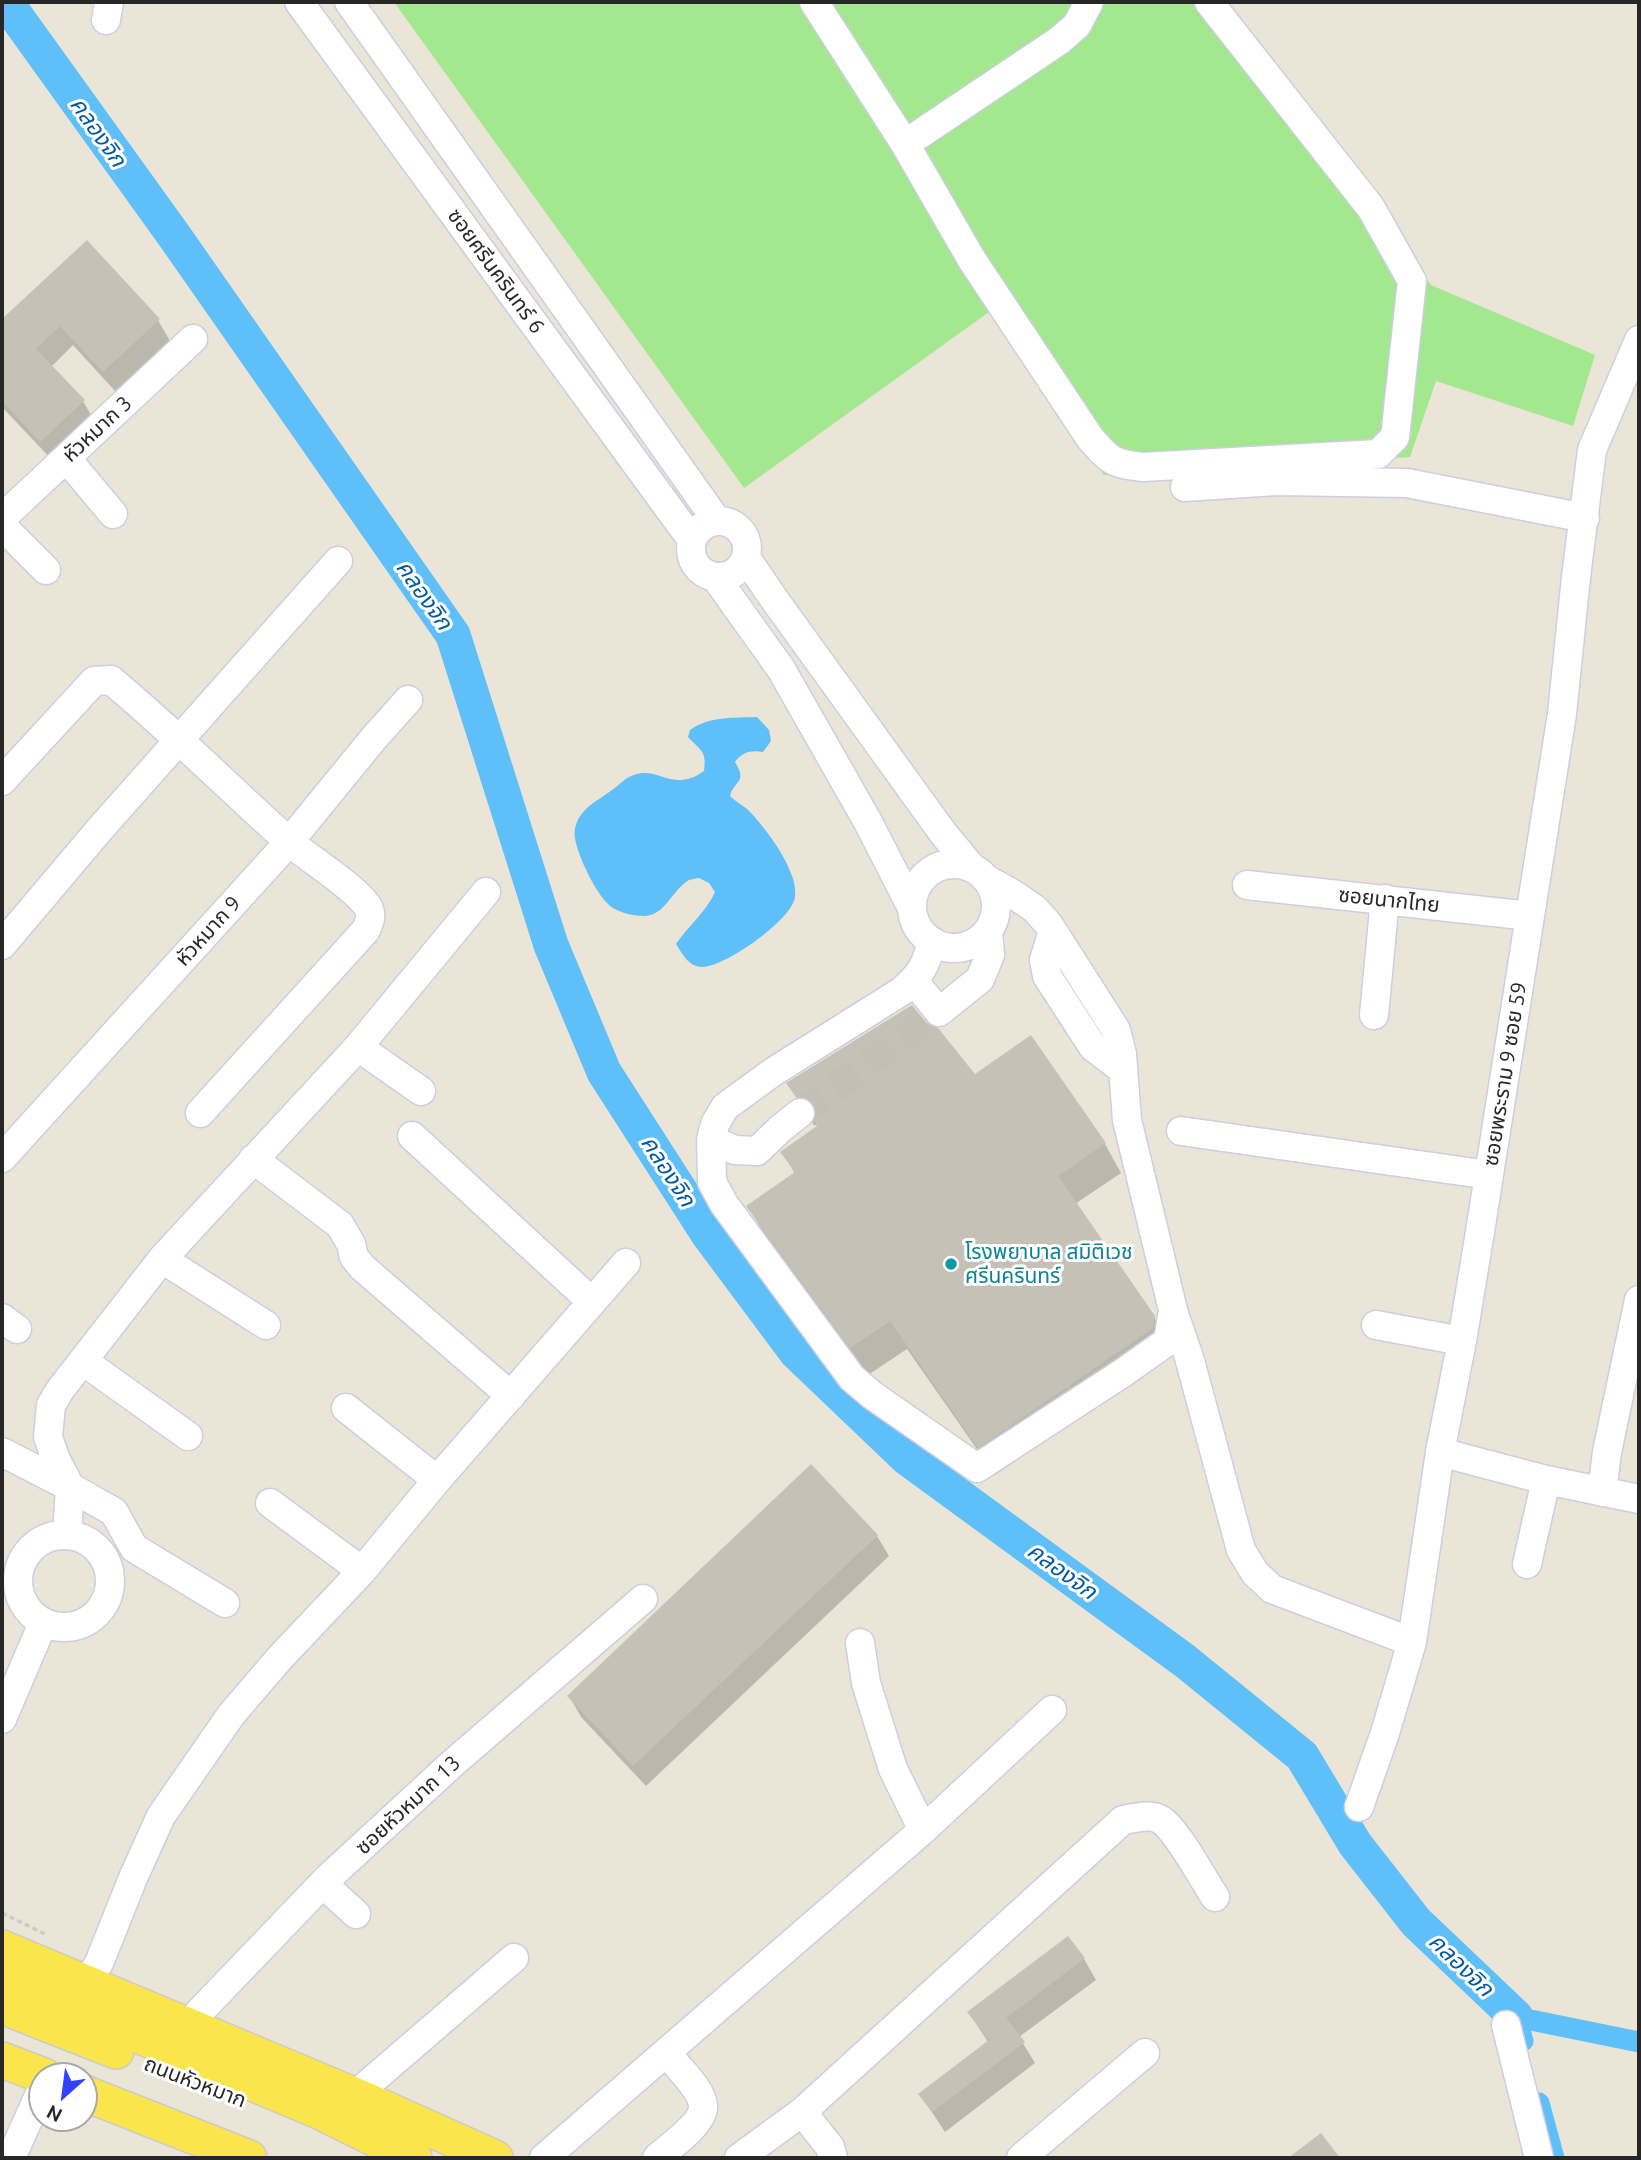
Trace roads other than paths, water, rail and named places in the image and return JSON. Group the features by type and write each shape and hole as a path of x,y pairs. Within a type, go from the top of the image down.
{"main road":[{"path":"6,1932 86,1984 495,2158"},
{"path":"2,1978 319,2111 414,2158"},
{"name":"ถนนหัวหมาก","path":"2,2006 388,2158"},
{"path":"2,2060 28,2070"},
{"path":"98,2099 248,2158"}],"street":[{"name":"ซอยศรีนครินทร์ 6","path":"299,2 692,540 691,556 695,564 716,578 781,669 868,822 912,908"},
{"name":"ซอยศรีนครินทร์ 6","path":"349,2 717,521 735,525 741,531 748,549 746,558"},
{"path":"814,2 905,144 972,260 1090,438 1109,459 1122,465 1143,467 1378,454 1395,437 1412,281 1371,208 1209,2"},
{"path":"905,144 1060,40 1077,25 1089,2"},
{"name":"หัวหมาก 3","path":"2,518 193,339"},
{"name":"ซอยพระราม 9 ซอย 59","path":"1359,1807 1385,1733 1412,1642 1440,1452 1462,1341 1562,714 1592,450 1639,340"},
{"path":"66,458 113,514"},
{"path":"1185,487 1276,481 1406,483 1585,518"},
{"path":"692,540 702,527 717,521"},
{"path":"2,526 46,570"},
{"path":"716,578 732,575 743,565 746,558"},
{"path":"746,558 943,833 979,874 993,891 995,919 979,940 968,946 943,947 922,933 912,908 914,894 921,881 944,866 958,865 979,874 1035,909 1053,931 1116,1030 1122,1054 1127,1120 1173,1310 1189,1357 1241,1550 1255,1573 1272,1589 1412,1642"},
{"path":"2,945 100,829 338,561"},
{"path":"2,781 94,681 111,680 289,842 358,895 370,911 366,930 200,1113"},
{"name":"หัวหมาก 9","path":"2,1158 289,842 408,700"},
{"name":"ซอยนากไทย","path":"1247,885 1530,916"},
{"path":"67,1535 70,1487 56,1461 48,1437 51,1405 162,1259 358,1047 486,892"},
{"path":"1374,1015 1385,899"},
{"path":"913,980 939,1012 980,979 990,955 988,931"},
{"path":"932,941 928,961 919,975 902,990 773,1072 725,1107 715,1124 711,1140 712,1182 724,1204 852,1378 872,1395 977,1468 1124,1373 1168,1341 1173,1310"},
{"path":"358,1047 421,1091"},
{"path":"711,1140 735,1150 757,1151 800,1113"},
{"path":"1181,1131 1489,1175"},
{"path":"412,1136 592,1302"},
{"path":"253,1159 340,1226 351,1244 354,1257 362,1267 511,1396"},
{"path":"162,1259 266,1325"},
{"path":"86,1984 99,1963 161,1816 231,1715 278,1660 362,1571 437,1480 626,1263"},
{"path":"1602,1492 1607,1452 1639,1300"},
{"path":"1376,1325 1462,1341"},
{"path":"83,1361 188,1436"},
{"path":"1124,1373 1162,1366 1181,1374 1197,1386"},
{"path":"346,1408 437,1480"},
{"path":"2,1452 114,1512 134,1548 225,1603"},
{"path":"1440,1452 1639,1499"},
{"path":"1527,1564 1546,1479"},
{"path":"270,1503 362,1571"},
{"path":"67,1535 94,1545 109,1571 110,1586 98,1613 87,1622 72,1627 58,1627 43,1623 31,1614 22,1601 17,1586 18,1570 24,1556 35,1544 49,1537 67,1535"},
{"name":"ซอยหัวหมาก 13","path":"187,2025 323,1884 453,1763 643,1599"},
{"path":"2,1719 43,1623"},
{"path":"860,1643 866,1683 893,1769 923,1830"},
{"path":"544,2158 923,1830 1052,1710"},
{"path":"739,2158 802,2112 1124,1819 1142,1816 1160,1818 1172,1831 1215,1897"},
{"path":"323,1884 356,1914"},
{"path":"354,2096 514,1958"},
{"path":"1506,2025 1539,2158"},
{"path":"1021,2158 1145,2053"},
{"path":"657,2158 699,2119 703,2106 698,2092 676,2064"},
{"path":"802,2112 830,2147 833,2158"},
{"path":"11,2158 28,2120"}],"water":[{"path":"757,717 769,730 771,741 763,752 747,752 735,762 740,778 730,796 763,827 785,860 795,886 795,897 783,917 756,940 727,959 713,965 698,966 687,960 676,944 712,899 715,892 709,883 699,878 689,880 658,912 651,915 620,911 607,903 589,876 577,846 575,828 588,807 629,777 648,773 682,780 704,771 704,755 688,737 690,730 697,725 722,719"}],"waterway":[{"name":"คลองจิก","path":"6,2 175,237 453,635 551,945 604,1072 708,1234 796,1352 907,1458 1185,1661 1302,1756 1355,1844 1416,1922 1516,2017"},
{"path":"1523,2041 1516,2017 1639,2042"},
{"name":"คลองจิก","path":"1539,2103 1554,2158"}],"tunnel":[{"path":"800,1113 939,1012"}],"place":[{"name":"โรงพยาบาล สมิติเวช ศรีนครินทร์","path":"951,1264"}]}
